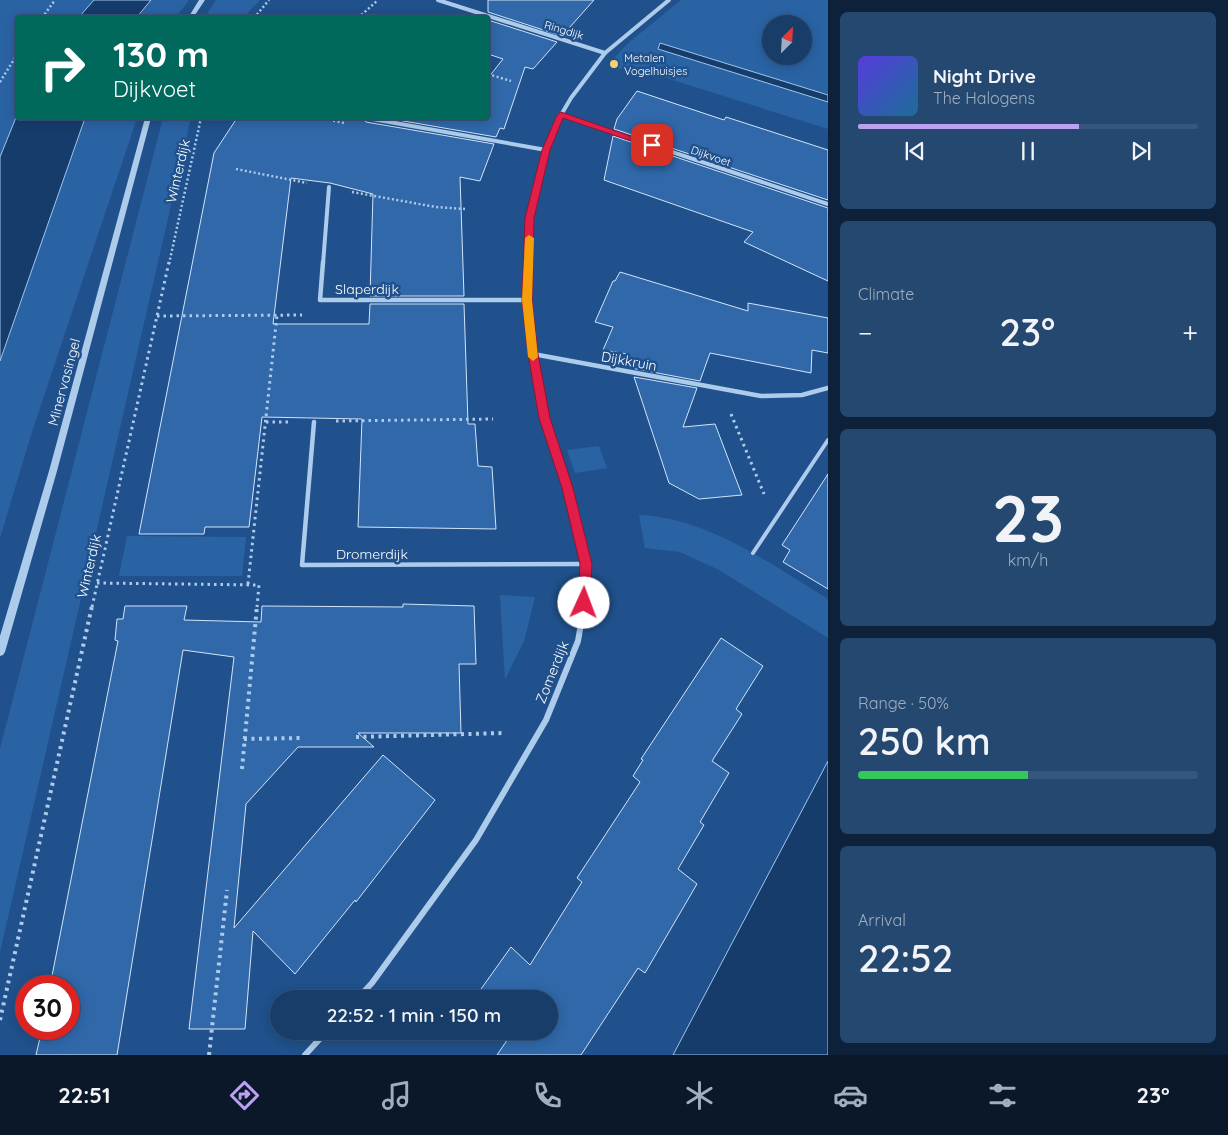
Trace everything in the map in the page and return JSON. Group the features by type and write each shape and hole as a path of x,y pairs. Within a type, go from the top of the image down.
{"street":[{"path":"192,15 202,0"},
{"name":"Ringdijk","path":"438,0 485,15"},
{"path":"605,53 669,0"},
{"name":"Ringdijk","path":"490,17 605,53"},
{"name":"Zomerdijk","path":"365,990 476,840 546,720 578,641 584,603 586,564 568,488 544,418 533,354 527,300 530,218 546,150 561,115 570,98 605,53"},
{"name":"Dijkvoet","path":"561,115 828,204"},
{"name":"Minervasingel","path":"0,652 53,472 147,120"},
{"path":"378,120 546,150"},
{"name":"Slaperdijk","path":"329,187 320,300 527,300"},
{"name":"Dijkkruin","path":"533,354 761,396 802,395 828,388"},
{"name":"Dromerdijk","path":"314,422 302,565 586,564"},
{"path":"753,553 828,440"},
{"path":"305,1055 319,1040"}],"path":[{"path":"44,15 55,0"},
{"path":"256,15 269,0"},
{"path":"361,15 378,0"},
{"path":"0,82 15,58"},
{"path":"490,75 510,81"},
{"name":"Winterdijk","path":"0,1020 202,120"},
{"path":"248,584 278,315"},
{"path":"721,390 775,520"},
{"path":"266,422 493,419"},
{"path":"97,583 259,585 242,769"},
{"path":"356,737 504,733"},
{"path":"244,739 301,738"},
{"path":"209,1055 227,890"}],"shaded area":[{"path":"0,0 94,0 81,15 15,15 15,120 0,157"},
{"path":"94,0 151,0 139,15 81,15"},
{"path":"151,0 189,0 178,15 139,15"},
{"path":"216,0 260,0 246,15 206,15"},
{"path":"681,0 828,0 828,95 660,43 658,49 828,102 828,129 641,70 638,74 608,65 627,44"},
{"path":"660,43 828,95 828,102 658,49"},
{"path":"15,120 84,120 0,361 0,157"},
{"path":"84,120 136,120 30,438 0,538 0,361"},
{"path":"162,120 191,120 0,952 0,749"},
{"path":"599,446 607,468 575,473 567,450"},
{"path":"639,515 665,518 690,524 714,534 761,558 828,599 828,638 719,570 680,552 645,548"},
{"path":"127,536 246,537 242,576 119,576"},
{"path":"500,595 535,597 524,641 505,680"},
{"path":"828,761 828,1055 673,1055"}],"building":[{"path":"488,0 594,0 562,36 488,12"},
{"path":"490,21 557,42 533,69 525,67 504,129 500,128 496,137 398,120 490,120 490,75 503,59 490,55"},
{"path":"637,91 724,120 726,117 828,150 828,200 614,129 617,119"},
{"path":"236,120 364,120 366,122 494,144 480,181 460,177 464,296 370,296 373,194 330,183 291,178 273,324 369,324 370,304 464,304 468,424 475,424 478,466 492,467 496,529 358,527 362,419 262,417 249,527 205,527 204,534 139,534 214,153"},
{"path":"613,136 828,208 828,281 744,242 753,232 604,180"},
{"path":"620,272 748,311 748,303 828,318 828,353 812,350 811,373 710,353 700,381 631,368 627,354 603,350 613,327 595,322 613,281 615,281"},
{"path":"634,377 697,388 683,427 715,424 742,495 699,499 669,483"},
{"path":"828,474 828,589 783,562 790,550 782,545"},
{"path":"403,604 474,606 476,664 459,664 461,733 358,733 374,747 298,747 246,804 234,928 383,755 435,800 356,902 355,900 295,974 253,931 245,1029 189,1029 234,657 183,650 117,1055 36,1055 39,1040 80,1040 80,975 52,975 118,641 115,640 117,619 123,619 125,606 187,606 184,620 261,622 262,606 403,607"},
{"path":"721,638 763,666 736,709 742,714 712,761 729,773 700,822 704,825 678,869 697,884 645,973 638,968 581,1055 497,1055 507,1040 558,1040 558,990 480,990 511,947 530,965 582,882 577,878 640,782 633,776 643,760 641,759"}],"slow traffic":[{"path":"529,238 527,300 533,357"}],"place":[{"name":"Metalen Vogelhuisjes","path":"614,64"}],"route":[{"path":"584,603 586,564 568,488 544,418 533,354 527,300 530,218 546,150 561,115 652,145"}]}
